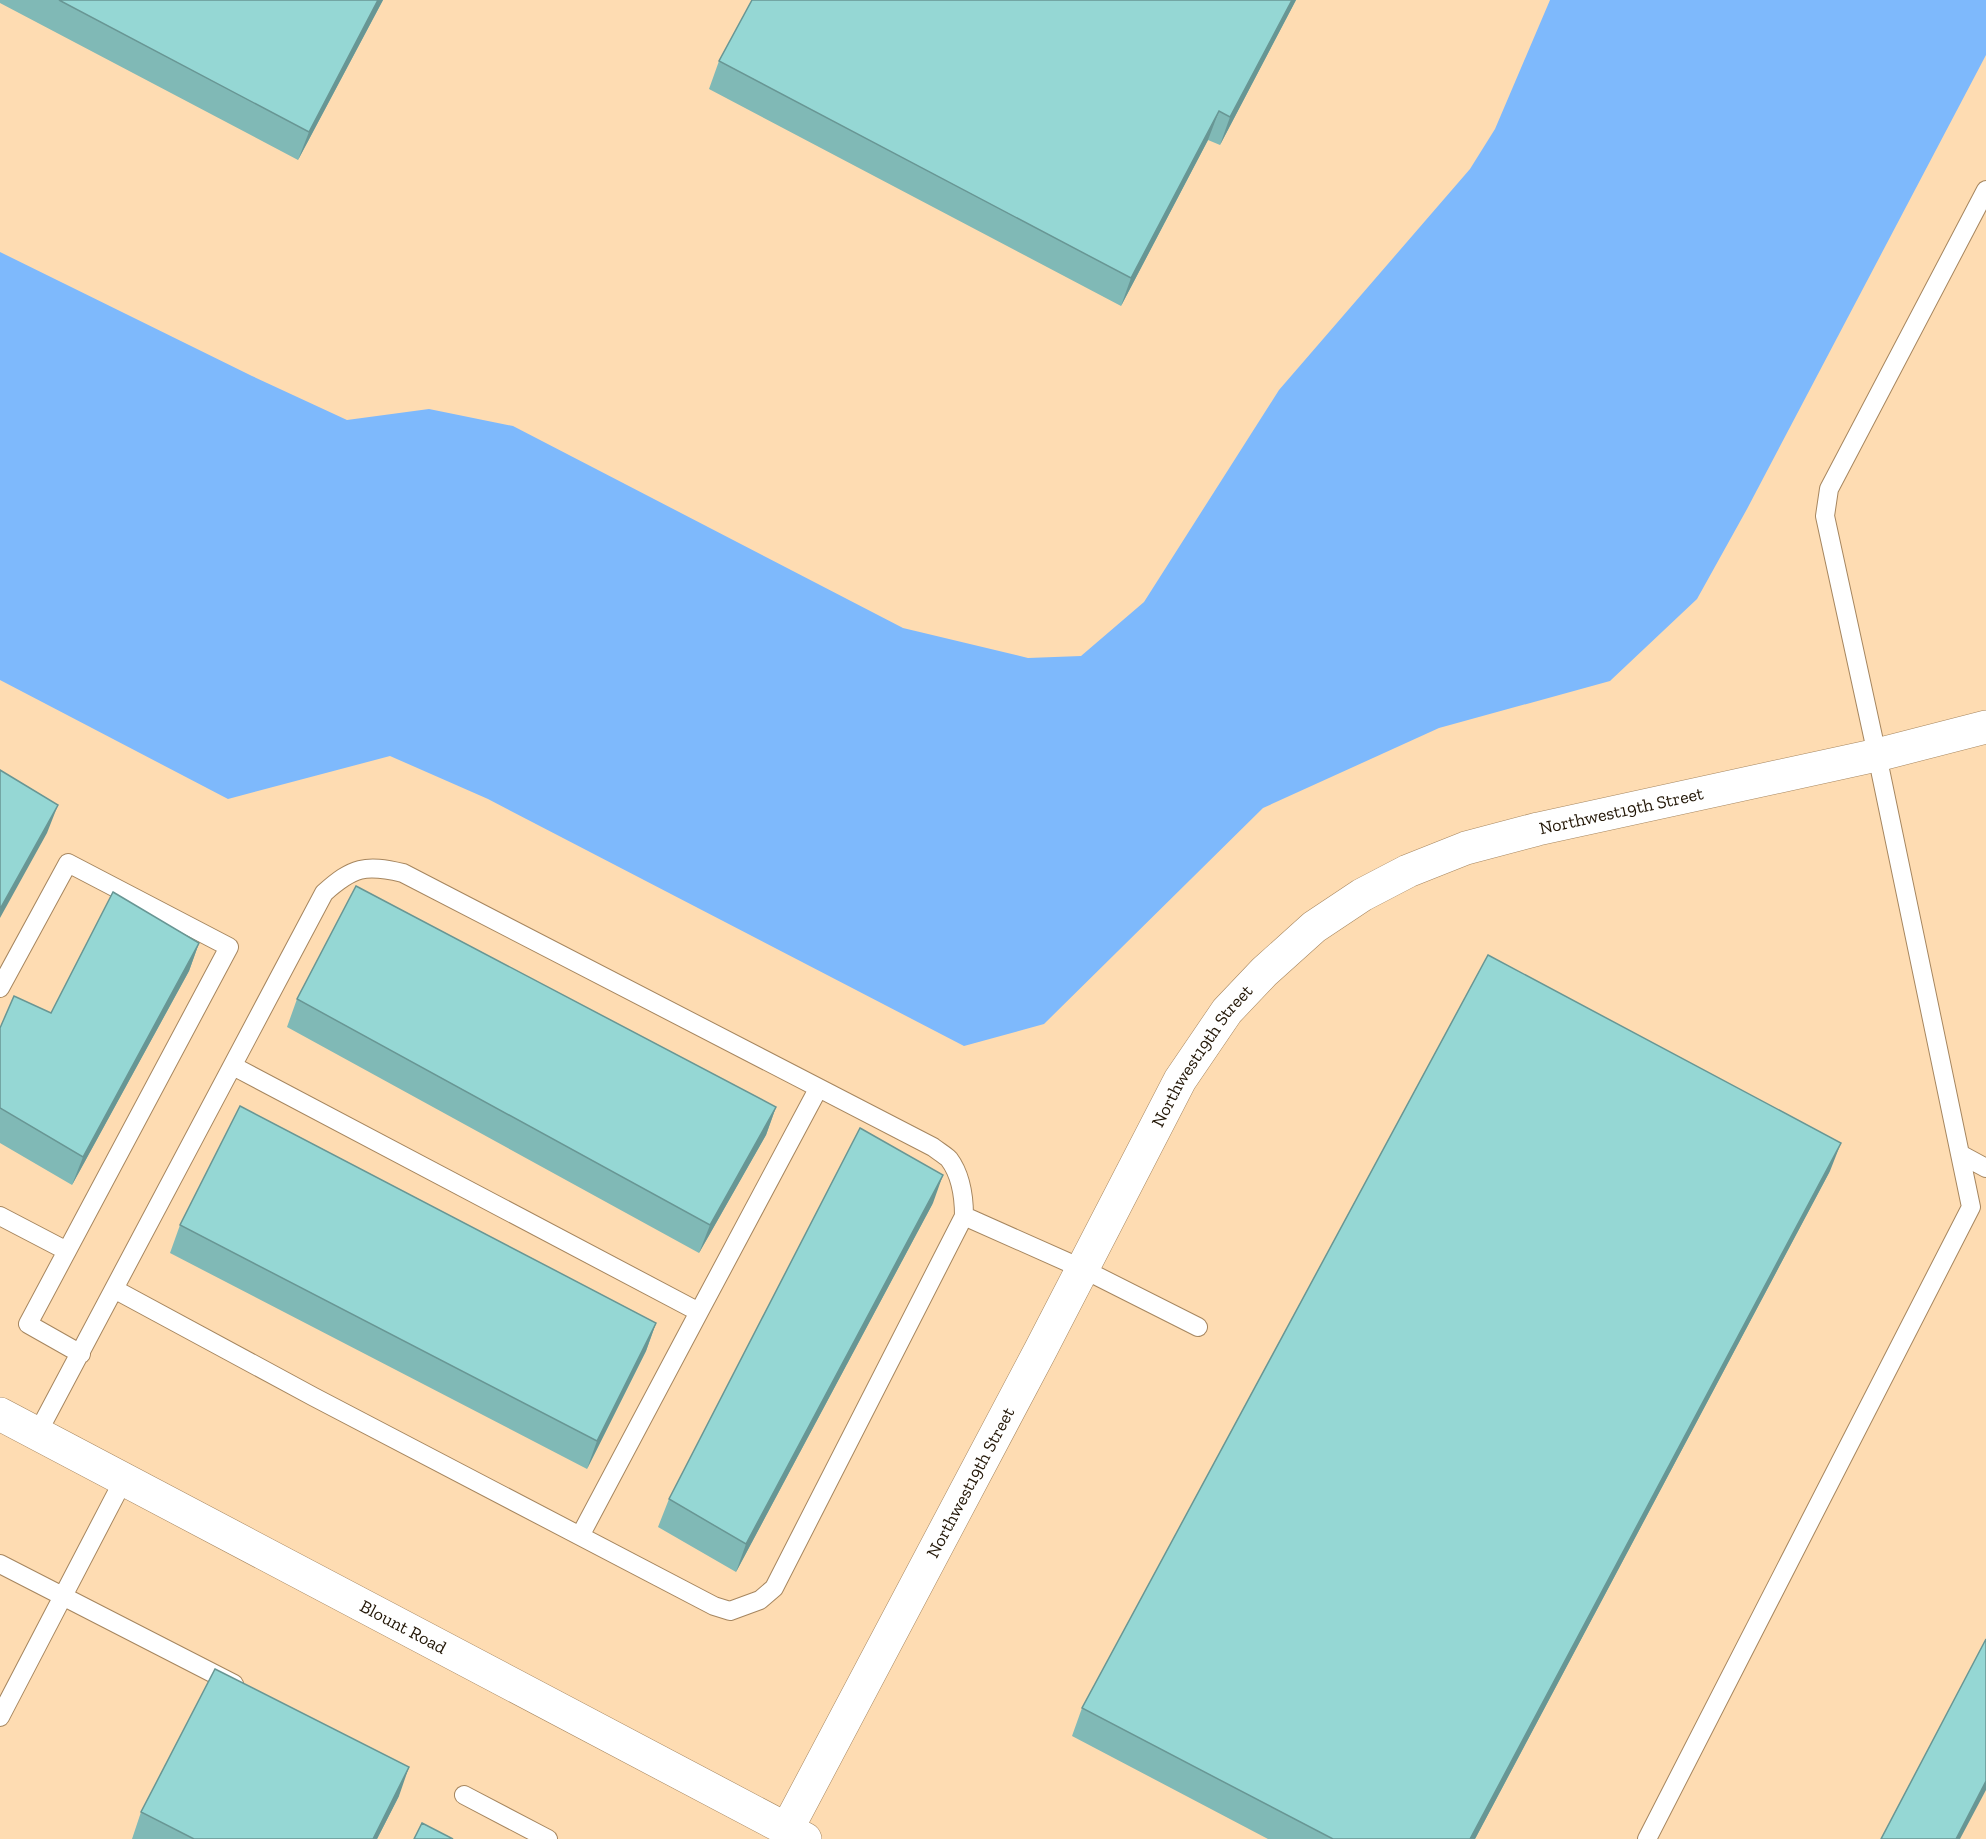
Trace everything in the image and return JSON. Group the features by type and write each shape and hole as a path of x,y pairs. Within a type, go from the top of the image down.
{"street":[{"name":"Northwest19th Street","path":"796,1834 1180,1080 1227,1011 1264,972 1314,927 1362,895 1407,871 1466,848 1538,829 1877,754 1986,727"},
{"name":"Blount Road","path":"0,1414 796,1834"}],"lane":[{"path":"1647,1839 1971,1207 1825,516 1829,489 1986,190"},
{"path":"0,988 68,863 229,947 28,1324 81,1354"},
{"path":"38,1434 81,1354 114,1289 324,893 353,872 368,868 403,873 933,1147 948,1158 956,1171 964,1199 964,1216 774,1588 760,1600 730,1611 714,1606 314,1397 114,1289"},
{"path":"233,1066 699,1312"},
{"path":"580,1536 818,1089"},
{"path":"1960,1154 1986,1168"},
{"path":"0,1216 67,1251"},
{"path":"964,1216 1083,1269 1198,1327"},
{"path":"0,1717 124,1479"},
{"path":"0,1564 252,1694"},
{"path":"464,1795 548,1839"}],"water":[{"path":"1550,0 1986,0 1986,55 1747,509 1697,599 1610,681 1439,728 1263,808 1044,1024 964,1046 488,799 390,756 228,799 0,680 0,252 347,420 429,409 513,426 903,628 1028,658 1081,656 1144,602 1279,390 1470,169 1495,129"}],"building":[{"path":"59,0 378,0 309,132"},
{"path":"752,0 1292,0 1230,117 1219,111 1131,278 719,61"},
{"path":"0,770 58,805 0,909"},
{"path":"356,886 776,1107 710,1225 297,999"},
{"path":"113,892 199,943 83,1157 0,1108 0,1028 14,996 51,1013"},
{"path":"1488,955 1841,1143 1470,1839 1333,1839 1082,1708"},
{"path":"240,1106 656,1323 597,1441 180,1225"},
{"path":"860,1128 943,1175 746,1544 669,1499"},
{"path":"1986,1639 1986,1781 1956,1839 1881,1839"},
{"path":"215,1669 409,1767 373,1839 194,1839 141,1812"},
{"path":"422,1823 453,1839 414,1839"}]}
